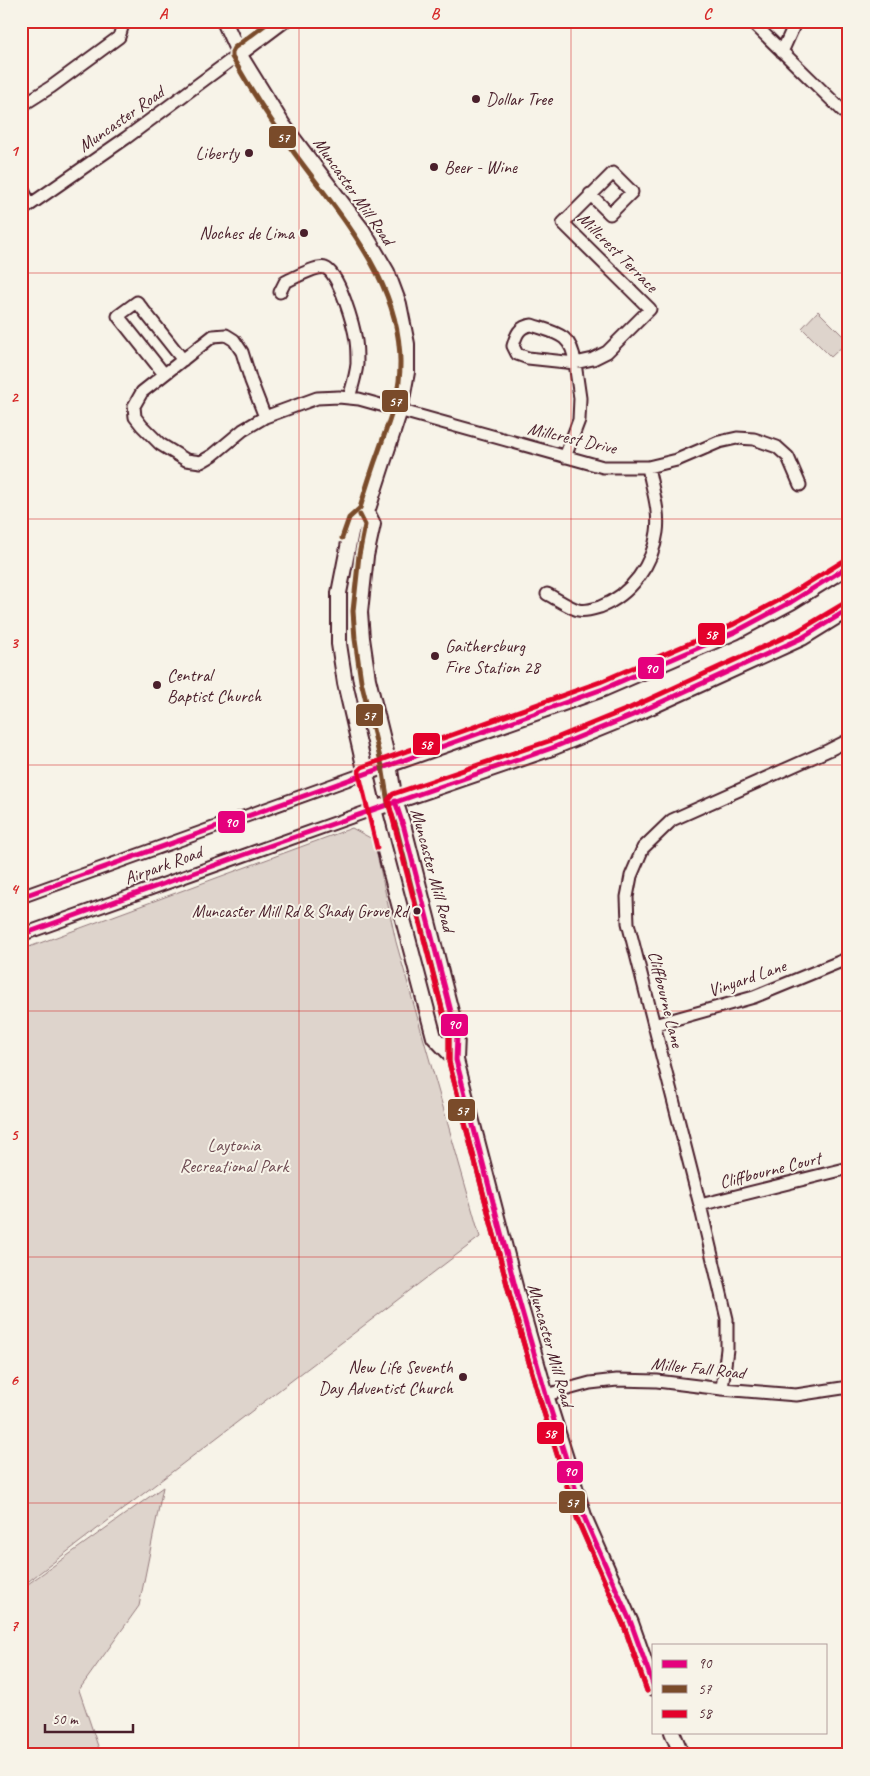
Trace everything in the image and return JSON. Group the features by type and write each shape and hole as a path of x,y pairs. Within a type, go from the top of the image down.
{"main road":[{"name":"Muncaster Mill Road","path":"224,21 239,54 283,125 363,231 387,272 399,304 407,344 408,372 400,410 367,512 355,522 351,532 338,603 339,644 345,683 374,808 434,1037 456,1060"},
{"path":"239,54 283,21"},
{"name":"Muncaster Mill Road","path":"367,512 373,524 366,556 361,603 362,638 368,679 389,764 395,801 404,828 457,1035 456,1060 517,1294 585,1519 631,1623 652,1682"},
{"path":"366,772 603,689 735,632 791,602 849,566"},
{"path":"374,808 552,748 633,715 802,638 849,608"},
{"path":"673,1734 682,1755"}],"street":[{"path":"21,106 51,87 119,37 124,21"},
{"path":"751,21 849,117"},
{"path":"782,52 796,21"},
{"name":"Muncaster Road","path":"26,207 126,138 239,54"},
{"path":"21,186 26,207"},
{"name":"Millcrest Terrace","path":"565,456 579,420 580,398 575,363 574,352 570,343 558,334 532,325 524,326 520,329 513,346 517,354 528,358 575,363 593,360 607,352 650,309 562,223 590,194"},
{"path":"280,292 286,282 321,267 331,271 337,281 348,310 356,340 357,367 349,398"},
{"path":"164,374 118,316 136,302 183,360"},
{"path":"226,335 234,340 242,352 251,382 265,417 243,430 213,455 201,462 186,460 160,444 135,417 134,406 142,392 183,360 213,336 226,335"},
{"name":"Millcrest Drive","path":"265,417 317,398 349,398 400,410 603,467 648,468 677,460 719,442 737,438 754,439 777,447 788,457 800,485"},
{"path":"547,594 578,610 591,610 612,602 626,592 645,568 653,550 657,530 656,511 648,468"},
{"name":"Cliffbourne Lane","path":"722,1389 727,1348 726,1318 700,1205 628,923 627,897 631,876 643,848 672,820 849,740"},
{"name":"Airpark Road","path":"21,897 366,772"},
{"name":"Airpark Road","path":"21,936 374,808"},
{"name":"Vinyard Lane","path":"654,1025 754,997 849,958"},
{"name":"Cliffbourne Court","path":"700,1205 849,1168"},
{"name":"Miller Fall Road","path":"546,1395 590,1383 617,1380 656,1381 796,1395 849,1387"}],"green space":[{"path":"818,311 848,341 831,357 802,328"},
{"name":"Laytonia Recreational Park","path":"352,828 374,840 396,942 480,1237 21,1587 21,950"},
{"path":"163,1487 139,1606 79,1690 101,1755 21,1755 21,1589"}],"transit line":[{"name":"57","path":"270,21 234,48 232,57 255,96 289,146 336,208 371,261 384,289 394,318 400,349 399,381 391,416 360,508 349,518 342,538"},
{"name":"57","path":"360,515 365,525 359,555 353,611 361,681 382,766 388,803 397,830 449,1036 449,1062 510,1296 578,1521 624,1626 647,1691"},
{"name":"58","path":"377,848 359,774 359,770 362,767 600,682 732,625 787,596 845,560"},
{"name":"90","path":"21,897 603,689 735,632 791,602 849,566"},
{"name":"58","path":"647,1691 624,1626 578,1521 539,1397 510,1296 449,1062 449,1036 388,800 393,794 549,741 630,708 798,631 845,603"},
{"name":"90","path":"21,935 263,848 552,748 633,715 802,638 849,609"},
{"name":"90","path":"395,801 404,828 457,1035 456,1060 517,1294 546,1395 585,1519 631,1623 652,1681"}],"place":[{"name":"Dollar Tree","path":"476,99"},
{"name":"Liberty","path":"249,153"},
{"name":"Beer - Wine","path":"434,167"},
{"name":"Noches de Lima","path":"304,233"},
{"name":"Gaithersburg Fire Station 28","path":"435,656"},
{"name":"Central Baptist Church","path":"157,685"},
{"name":"Muncaster Mill Rd & Shady Grove Rd","path":"417,911"},
{"name":"New Life Seventh Day Adventist Church","path":"463,1377"}]}
